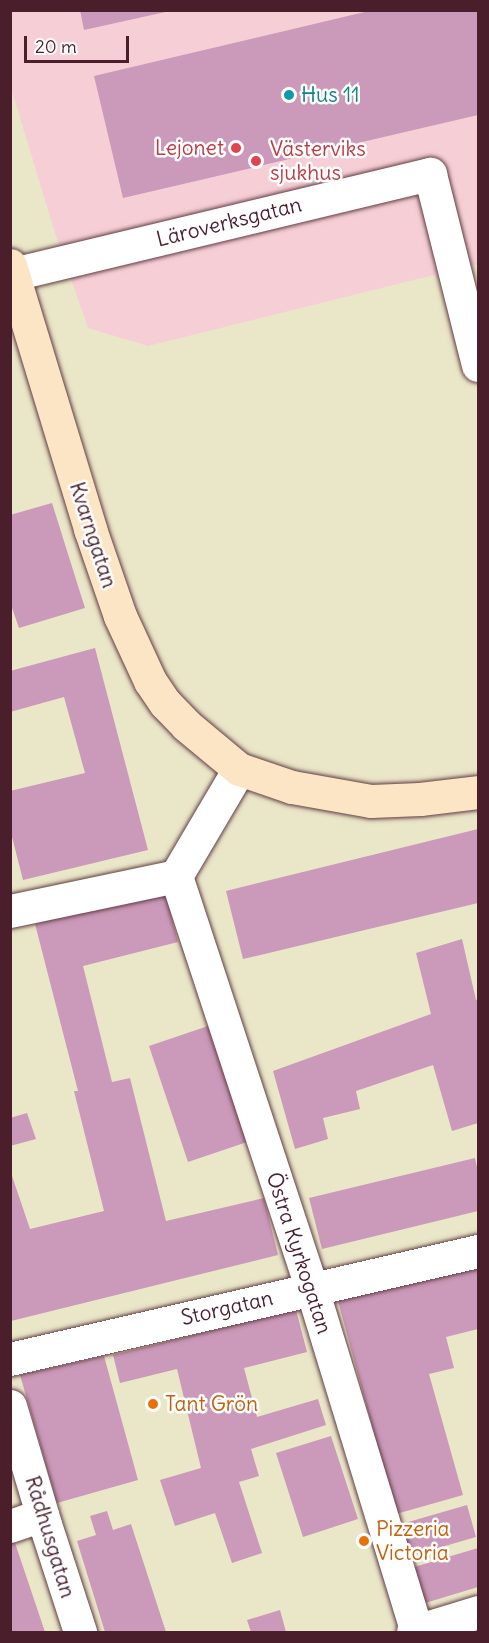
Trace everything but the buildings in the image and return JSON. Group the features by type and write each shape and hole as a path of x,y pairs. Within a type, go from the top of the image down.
{"street":[{"name":"Läroverksgatan","path":"12,270 430,174 478,365"},
{"name":"Kvarngatan","path":"12,270 90,529 120,615 150,681 165,703 186,725 239,769 292,787 371,801 420,799 478,792"},
{"path":"10,912 176,876 239,769"},
{"name":"Östra Kyrkogatan","path":"176,876 312,1289 415,1632"},
{"name":"Storgatan","path":"10,1359 478,1251"},
{"name":"Rådhusgatan","path":"10,1406 80,1632"},
{"path":"10,1526 42,1515"},
{"path":"415,1632 478,1612"}],"shaded area":[{"name":"Västerviks sjukhus","path":"10,11 478,11 478,264 148,346 88,328 55,233 11,88"}],"place":[{"name":"Hus 11","path":"289,95"},
{"name":"Lejonet","path":"236,148"},
{"name":"Västerviks sjukhus","path":"256,161"},
{"name":"Tant Grön","path":"153,1404"},
{"name":"Pizzeria Victoria","path":"364,1541"}]}
